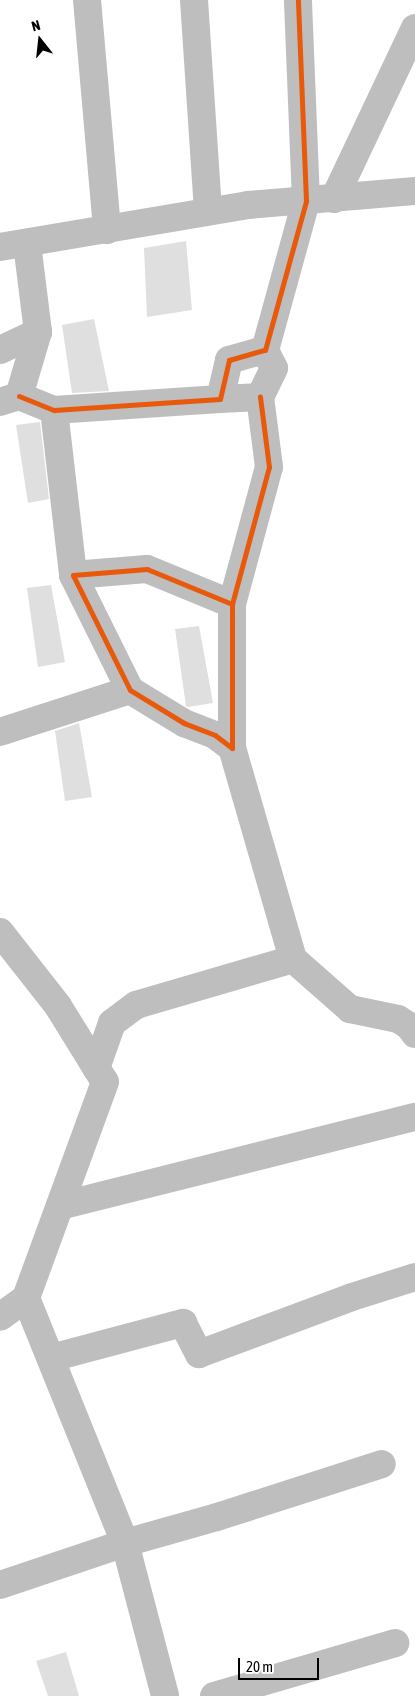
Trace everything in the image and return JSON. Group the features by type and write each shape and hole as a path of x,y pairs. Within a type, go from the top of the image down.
{"street":[{"path":"87,0 108,230"},
{"path":"194,0 208,212"},
{"path":"298,0 306,201 265,350 274,368 260,397 269,467 232,604 232,748 293,959 350,1008 398,1019 415,1034"},
{"path":"334,199 415,28"},
{"path":"0,247 27,244 248,205 415,192"},
{"path":"27,244 38,332 9,399 54,410 260,397"},
{"path":"0,350 38,332"},
{"path":"220,399 229,360 265,350"},
{"path":"54,410 73,576 130,690 184,723 215,735 232,748"},
{"path":"73,576 147,569 232,604"},
{"path":"0,732 130,690"},
{"path":"0,932 58,1006 105,1082 26,1298 0,1317"},
{"path":"96,1068 112,1023 136,1005 293,959"},
{"path":"60,1206 415,1117"},
{"path":"51,1358 183,1323 199,1354 352,1297 415,1277"},
{"path":"26,1298 125,1543 165,1696"},
{"path":"0,1585 125,1543 217,1517 382,1464"},
{"path":"214,1696 395,1643"}],"building":[{"path":"186,241 192,310 147,317 144,248"},
{"path":"94,319 109,391 72,393 62,325"},
{"path":"40,422 49,499 28,503 16,425"},
{"path":"51,585 65,662 38,667 27,588"},
{"path":"199,626 213,703 188,707 186,706 175,629"},
{"path":"79,723 92,797 65,801 55,731"},
{"path":"66,1652 79,1696 48,1696 36,1661"}],"cycle path":[{"path":"19,396 54,410 220,399 229,360 265,350 306,201 298,0"},
{"path":"232,604 232,748 215,735 184,723 130,690 73,575 147,569 232,604 269,467 260,397"}]}
